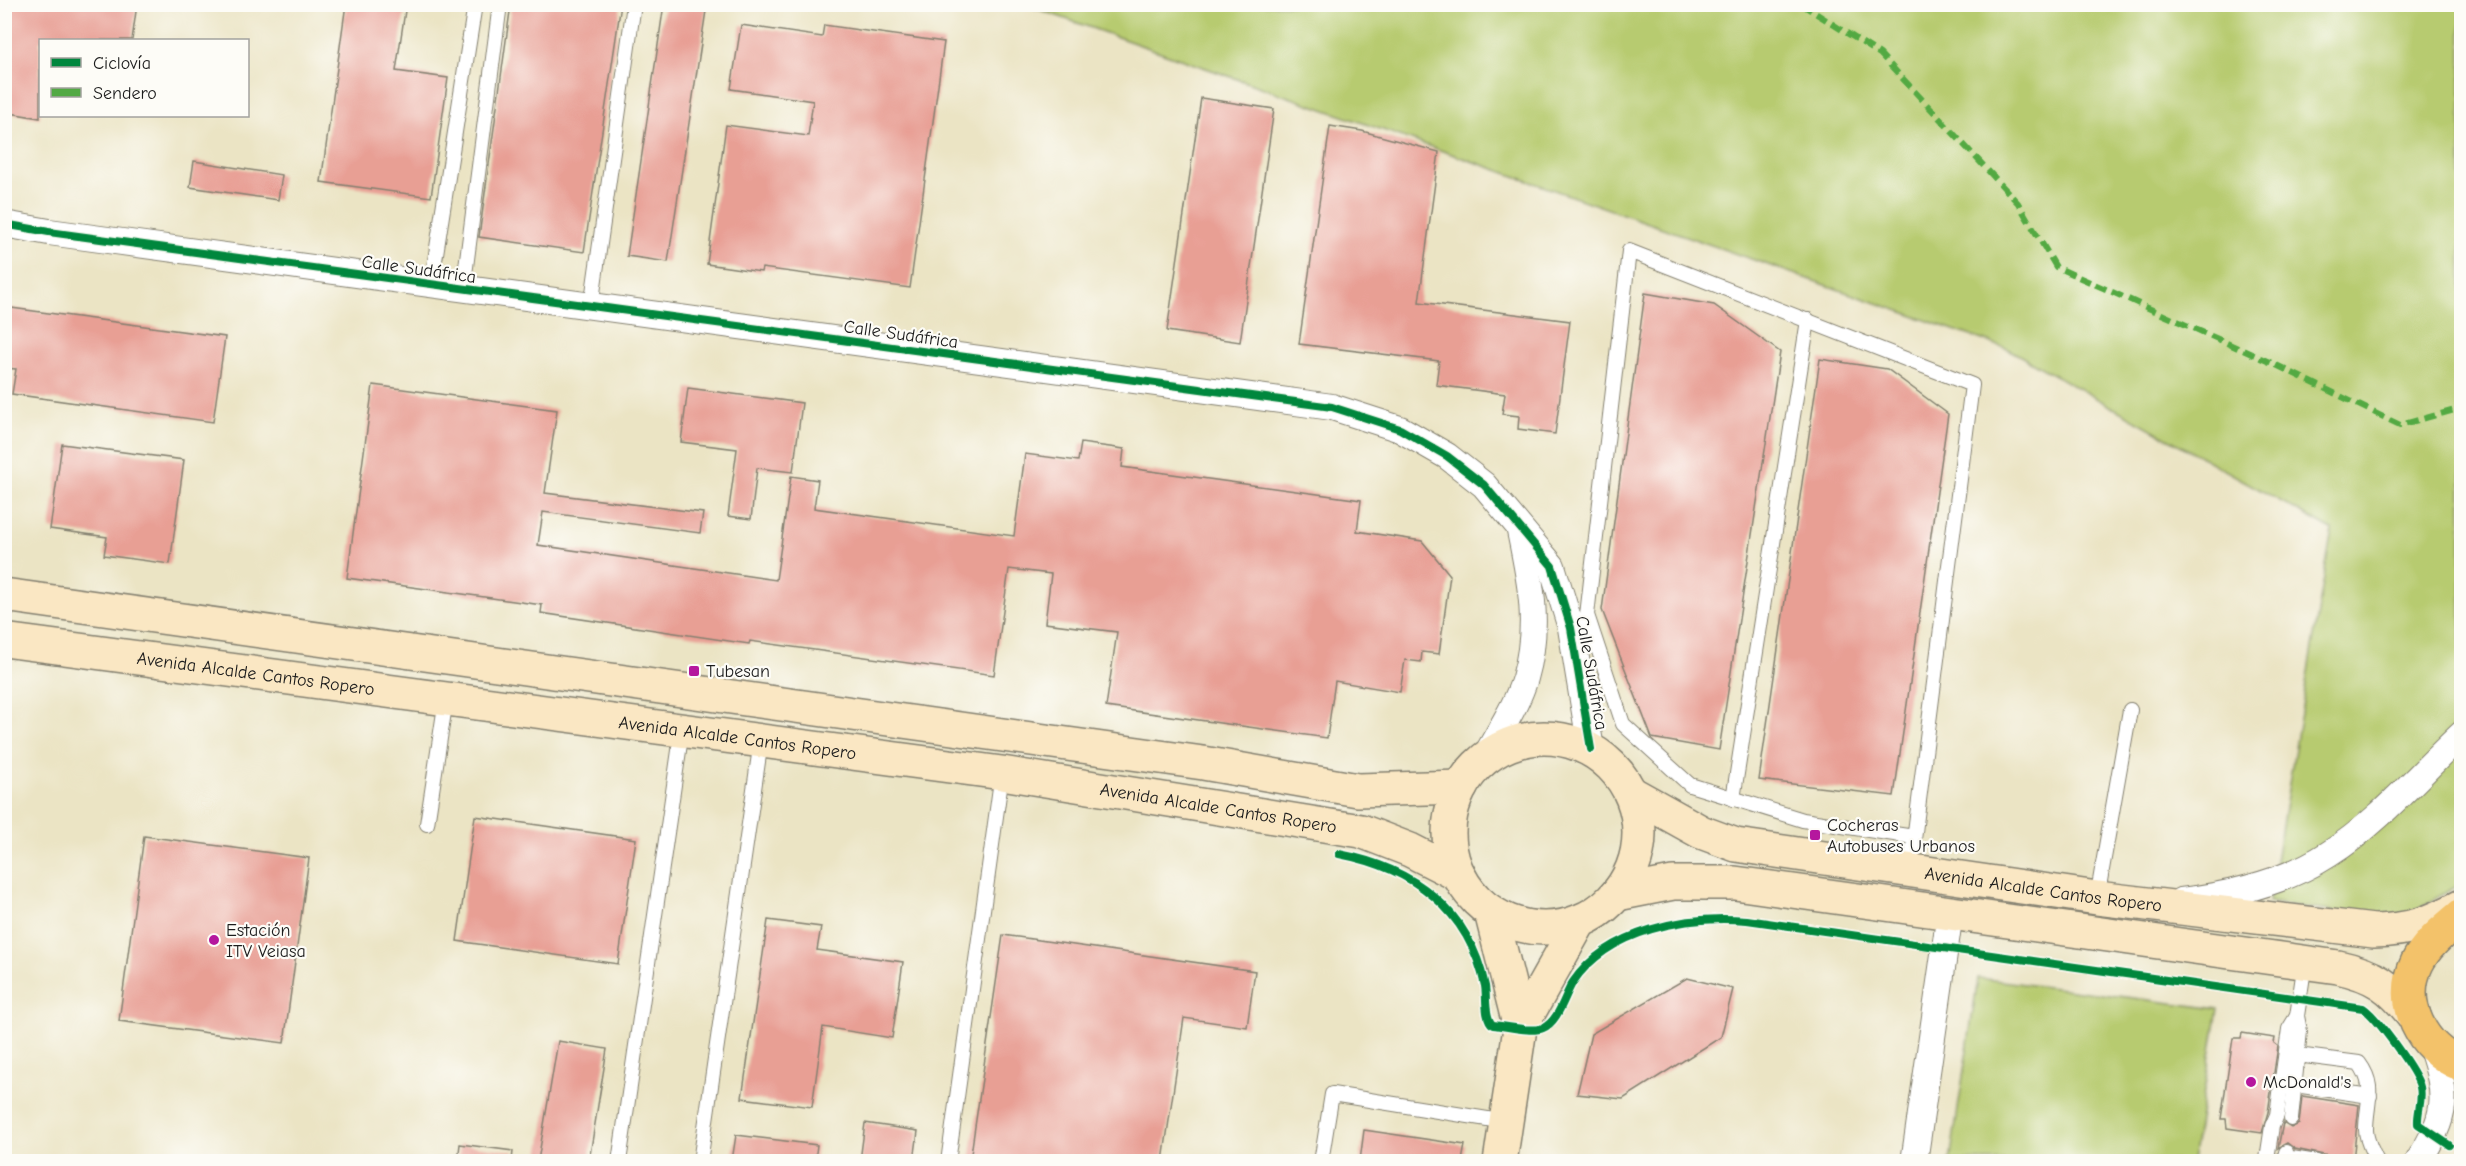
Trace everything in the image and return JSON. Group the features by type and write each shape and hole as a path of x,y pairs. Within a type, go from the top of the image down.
{"main road":[{"path":"4,595 1203,764 1358,790 1461,787"},
{"name":"Avenida Alcalde Cantos Ropero","path":"4,640 1002,773 1361,831 1410,850 1459,874"},
{"path":"1537,737 1565,739 1591,749 1614,768 1631,794 1638,819 1638,846 1631,871 1617,894 1600,910 1580,921 1550,928 1519,925 1491,912 1472,896 1459,874 1450,845 1450,815 1461,787 1471,771 1485,758 1510,744 1537,737"},
{"name":"Avenida Alcalde Cantos Ropero","path":"1631,794 1701,832 1736,845 2097,898 2374,931 2403,930 2431,923 2462,906"},
{"name":"Avenida Alcalde Cantos Ropero","path":"1617,894 1673,883 1735,883 2305,962 2363,972 2384,984 2414,1016"},
{"path":"1491,912 1521,1028"},
{"path":"2462,915 2433,940 2418,962 2410,983 2410,1006 2418,1027 2431,1046 2462,1065"},
{"path":"1500,1161 1521,1028 1580,921"}],"street":[{"name":"Calle Sudáfrica","path":"4,224 463,290 1332,407 1400,429 1447,456 1484,485 1552,566 1571,628 1591,749"},
{"name":"Calle Sudáfrica","path":"1485,758 1524,680 1533,636 1533,592 1519,525"},
{"path":"2151,904 2233,892 2314,863 2339,847 2370,821 2462,734"},
{"path":"1914,1161 1950,914"},
{"path":"2431,1046 2444,1102"},
{"path":"2418,1161 2434,1136 2444,1102 2462,1079"}],"lane":[{"path":"431,285 475,4"},
{"path":"463,290 500,4"},
{"path":"591,307 634,4"},
{"path":"1910,871 1972,384 1629,251 1587,615 1623,724 1690,785 1803,820 1914,837"},
{"path":"1734,799 1808,320"},
{"path":"427,824 446,699"},
{"path":"2097,898 2130,710"},
{"path":"619,1161 682,730"},
{"path":"700,1161 761,741"},
{"path":"948,1161 1002,773"},
{"path":"2269,1161 2267,1159 2272,1125 2277,1115 2289,1029 2296,1016 2305,962"},
{"path":"2290,1119 2300,1031 2296,1016"},
{"path":"2297,1055 2359,1063 2368,1075 2370,1096 2366,1132 2377,1161"},
{"path":"2295,1085 2370,1096"},
{"path":"1321,1161 1332,1094 1506,1122"},
{"path":"2286,1152 2285,1157 2317,1161"}],"green space":[{"path":"1026,5 2461,5 2461,884 2424,905 2407,923 2269,902 2332,530 2008,349"},
{"path":"1978,978 2218,1009 2192,1161 1950,1161"}],"building":[{"path":"7,4 137,4 132,39 39,39 40,118 4,112"},
{"path":"346,4 406,4 396,71 448,78 431,197 321,182"},
{"path":"511,4 621,4 584,252 479,237"},
{"path":"664,4 707,4 668,262 627,256"},
{"path":"741,25 822,37 824,25 944,42 910,288 762,268 761,272 707,264 726,125 808,136 813,101 731,89"},
{"path":"1201,98 1274,109 1240,342 1167,331"},
{"path":"1330,126 1362,131 1439,152 1419,302 1570,321 1555,434 1518,429 1519,416 1502,414 1505,394 1436,385 1439,361 1299,344"},
{"path":"194,161 282,175 278,200 190,187"},
{"path":"1645,293 1714,305 1780,352 1719,750 1652,738 1602,610"},
{"path":"4,307 225,337 213,422 12,394 16,369 4,368"},
{"path":"1820,359 1887,369 1948,414 1894,796 1759,780"},
{"path":"373,385 557,410 545,493 703,513 700,533 543,512 538,545 776,580 791,476 818,480 814,508 1014,536 1025,454 1078,461 1081,443 1124,449 1122,467 1361,500 1357,531 1422,541 1450,575 1439,654 1422,652 1421,662 1405,660 1400,692 1335,681 1327,738 1106,707 1117,632 1045,623 1051,574 1009,569 994,675 750,641 749,644 541,613 542,605 347,578"},
{"path":"688,388 802,403 793,472 757,468 751,519 728,516 737,449 681,442"},
{"path":"62,444 184,460 170,564 104,555 107,537 50,529"},
{"path":"475,816 636,839 618,964 457,941"},
{"name":"Estación ITV Veiasa","path":"144,836 309,858 284,1043 119,1021"},
{"path":"768,920 821,927 817,950 903,962 892,1038 823,1027 812,1107 742,1098"},
{"path":"1003,935 1255,971 1247,1027 1184,1018 1163,1161 970,1161"},
{"path":"1687,978 1733,989 1721,1037 1623,1099 1577,1094 1591,1034"},
{"name":"McDonald's","path":"2242,1033 2275,1038 2274,1043 2278,1046 2268,1112 2262,1133 2227,1128 2226,1119 2221,1119 2233,1038 2241,1038"},
{"path":"558,1041 607,1049 589,1161 538,1161"},
{"path":"2302,1096 2359,1105 2353,1161 2295,1149 2287,1143 2278,1148 2283,1123 2291,1128 2299,1124"},
{"path":"865,1123 918,1131 914,1161 860,1161"},
{"path":"1364,1130 1465,1145 1462,1161 1360,1161"},
{"path":"736,1135 817,1145 815,1161 732,1161"},
{"path":"460,1144 513,1151 512,1161 458,1161"}],"marked path":[{"path":"1801,4 1880,54 2018,203 2056,267 2274,364 2400,425 2462,408"}],"cycle path":[{"path":"4,224 1332,407 1400,429 1447,456 1484,485 1552,566 1571,628 1591,749"},
{"path":"1339,854 1391,870 1434,896 1451,914 1466,935 1477,959 1485,986 1488,1018 1493,1025 1532,1030 1549,1025 1573,982 1588,964 1607,949 1628,938 1676,923 1700,920 1747,920 2363,1008 2386,1033 2417,1080 2421,1092 2418,1124 2449,1145"}],"place":[{"name":"Tubesan","path":"694,671"},
{"name":"Cocheras Autobuses Urbanos","path":"1815,835"},
{"name":"Estación ITV Veiasa","path":"214,940"},
{"name":"McDonald's","path":"2251,1082"}]}
